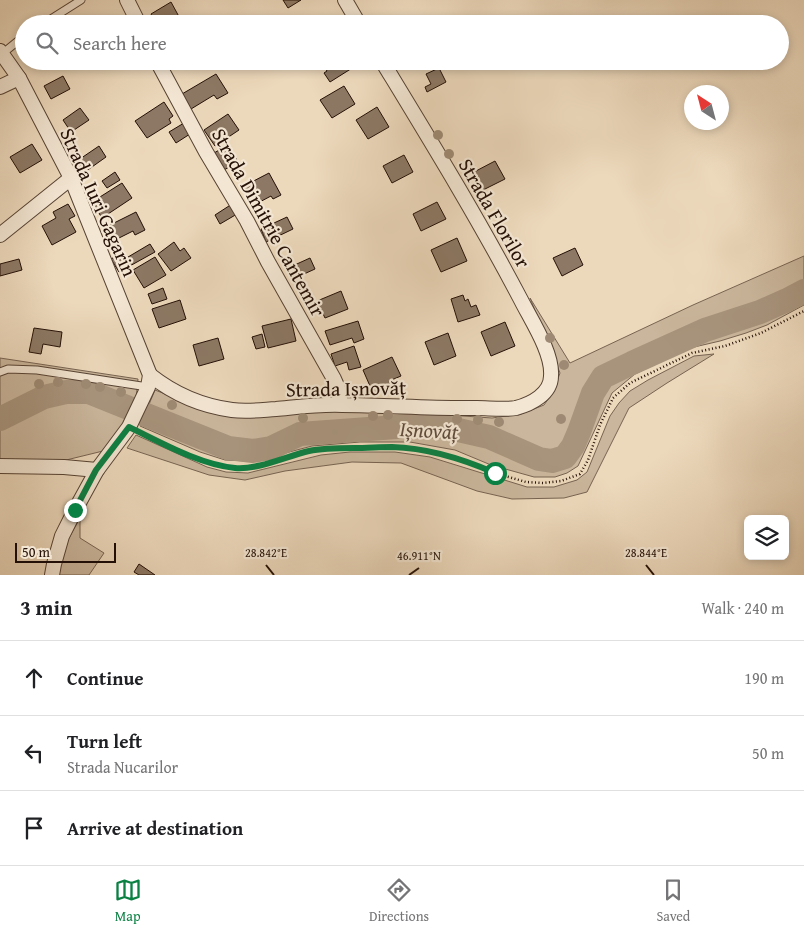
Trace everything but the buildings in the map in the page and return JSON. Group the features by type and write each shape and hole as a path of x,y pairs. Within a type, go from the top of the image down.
{"street":[{"path":"127,0 134,15"},
{"path":"345,0 354,15"},
{"name":"Strada Iuri Gagarin","path":"1,52 19,78 71,178 149,381"},
{"name":"Strada Dimitrie Cantemir","path":"163,70 202,144 247,221 334,379 341,404"},
{"name":"Strada Florilor","path":"387,70 492,246 542,342 551,364 552,378 546,391"},
{"path":"0,87 19,78"},
{"path":"0,235 71,178"},
{"path":"52,575 62,536 75,510 96,470 129,427 142,401 149,381"},
{"name":"Strada Ișnovăț","path":"149,381 210,406 250,411 341,404 463,409 515,408 534,401 546,391"},
{"path":"0,466 96,470"}],"lane":[{"path":"57,15 81,0"},
{"path":"1,52 15,42"},
{"name":"Strada Ișnovăț","path":"0,372 8,370 37,370 149,381"}],"path":[{"path":"129,427 199,459 219,466 250,467 310,451 394,447 436,453 472,463 495,473 526,482 562,481 580,474 588,460 600,425 613,398 630,383 692,353 725,346 761,334 804,311"}],"shaded area":[{"path":"804,256 804,305 767,325 720,341 690,348 635,374 612,393 578,466 567,473 555,477 534,477 491,465 455,450 410,442 360,442 312,446 249,461 225,460 200,452 140,426 155,390 206,410 322,409 492,418 521,414 544,405 553,392 560,373 530,298 570,363 693,305"},
{"path":"714,354 629,408 587,492 564,498 512,499 477,491 401,463 352,462 285,471 245,480 209,475 127,448 136,435 207,467 226,472 248,473 321,455 350,452 395,452 430,457 527,487 554,487 577,480 587,472 610,416 630,391 694,356"},
{"path":"0,358 138,379 136,399 123,426 103,451 58,462 0,462"},
{"path":"329,379 331,386 327,397 319,398"},
{"path":"80,518 80,538 104,553 89,575 58,575 63,549"}],"waterway":[{"name":"Ișnovăț","path":"0,419 44,397 66,392 89,392 228,448 253,451 271,448 300,434 410,426 445,427 489,437 539,459 552,461 565,457 573,446 593,393 603,377 705,330 760,312 804,291"}],"route":[{"path":"75,510 96,470 129,427 199,459 219,466 250,467 310,451 394,447 436,453 472,463 495,473"}]}
